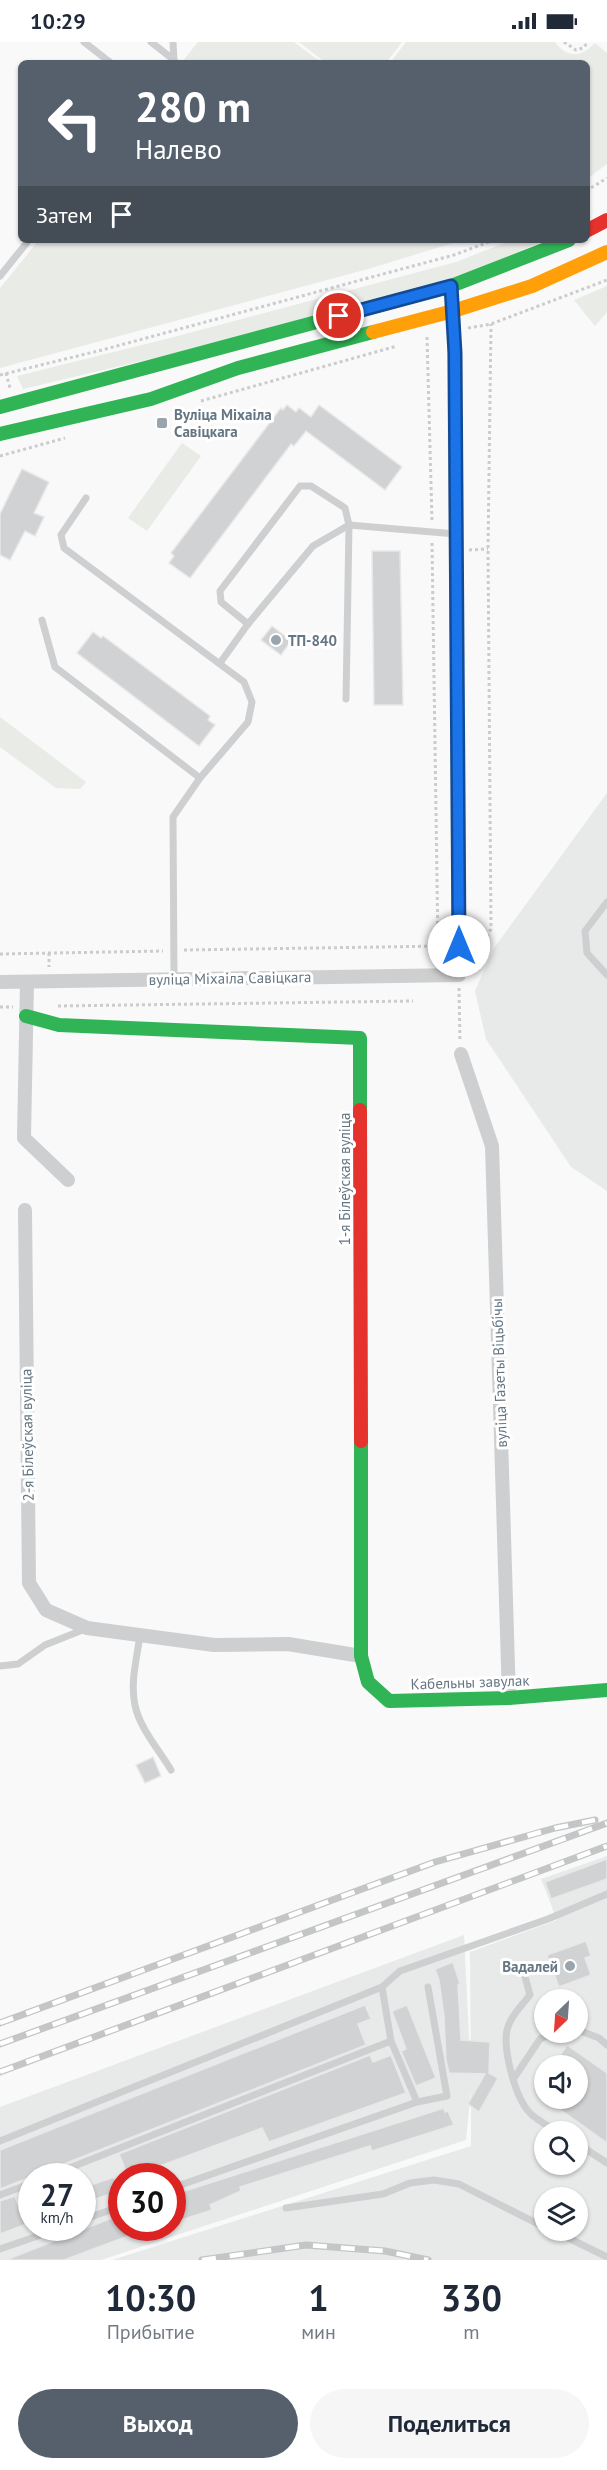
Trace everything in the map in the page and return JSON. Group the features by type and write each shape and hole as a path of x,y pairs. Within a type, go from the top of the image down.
{"main road":[{"path":"590,229 607,220"},
{"path":"0,407 451,286 561,243"},
{"path":"0,434 152,399 238,368 453,311 532,286 607,252"},
{"name":"1-я Білеўская вуліца","path":"26,1011 60,1024 360,1038 361,1656"},
{"name":"Кабельны завулак","path":"361,1656 368,1682 389,1701 509,1698 607,1690"}],"street":[{"path":"451,286 454,330 459,975"},
{"name":"вуліца Міхаіла Савіцкага","path":"0,982 459,975"},
{"path":"27,982 24,1138 68,1180"},
{"name":"вуліца Газеты Віцьбічы","path":"461,1054 492,1146 509,1698"},
{"name":"2-я Білеўская вуліца","path":"25,1210 29,1583 46,1610 87,1628 214,1645 288,1644 361,1656"}],"lane":[{"path":"84,42 107,60"},
{"path":"151,42 171,60"},
{"path":"173,42 173,60"},
{"path":"0,276 27,243"},
{"path":"248,624 221,602 220,591 300,486 311,486 345,508 349,525 346,699"},
{"path":"86,498 61,535 64,548 244,682 252,702 248,722 200,778 173,817 174,979"},
{"path":"220,663 248,624 313,546 349,525 456,534"},
{"path":"42,620 55,667 200,778"},
{"path":"607,902 585,931 587,953 607,975"},
{"path":"0,1666 18,1664 45,1645 87,1628"},
{"path":"140,1635 133,1687 135,1706 142,1723 171,1770"},
{"path":"0,2141 382,1987 400,1971 548,1919 607,1894"},
{"path":"524,1973 530,1995 507,2028 506,2047 517,2092 530,2113 542,2121"},
{"path":"382,1987 391,2041 417,2102"},
{"path":"186,2183 417,2102 447,2096 428,1987"},
{"path":"588,2034 599,2038 607,2045"},
{"path":"82,2163 391,2041"},
{"path":"514,2078 537,2043"},
{"path":"588,2151 607,2163"},
{"path":"286,2208 383,2194 410,2183 434,2180 459,2184 534,2222"},
{"path":"0,2195 18,2188"},
{"path":"0,2249 23,2241"},
{"path":"574,2241 607,2258"}],"path":[{"path":"564,42 576,50 583,48 588,42"},
{"path":"590,189 607,178"},
{"path":"0,375 372,278 454,255 486,243"},
{"path":"416,340 454,330 491,324 607,279"},
{"path":"0,954 459,946 484,942 491,929 488,549 491,324"},
{"path":"427,337 433,532 438,946"},
{"path":"190,404 405,344"},
{"path":"6,373 12,396"},
{"path":"0,456 70,437"},
{"path":"469,550 488,549"},
{"path":"459,975 461,1054"},
{"path":"0,1007 26,1011 413,1001"}],"shaded area":[{"path":"198,42 294,42 318,60 183,60"},
{"path":"299,42 402,42 388,60 322,60"},
{"path":"406,42 555,42 565,51 575,54 585,51 595,43 607,53 607,164 590,177 590,60 392,60"},
{"path":"37,243 453,243 368,269 0,368 0,288"},
{"path":"504,243 539,243 461,276 175,353 23,389 17,376 170,338 456,262"},
{"path":"607,286 607,312 595,326 574,300"},
{"path":"182,443 201,456 147,531 128,518"},
{"path":"0,717 86,782 80,789 56,788 0,747"},
{"path":"607,793 607,1191 571,1167 486,1039 475,991 494,948"},
{"path":"607,1856 607,2260 112,2260 172,2241 186,2241 186,2237 471,2146 471,2090 466,2140 186,2232 186,2163 108,2163 108,2241 159,2241 101,2260 0,2260 0,2107 464,1935 471,2078 470,1952 557,1920 541,1879"}],"building":[{"path":"287,405 296,412 299,408 311,417 319,405 402,467 385,490 306,431 294,446 291,444 190,578 169,563 174,556 171,553 281,408 283,410"},
{"path":"22,469 49,482 34,513 44,517 35,536 25,531 10,560 0,555 0,514"},
{"path":"372,551 400,551 403,705 374,705"},
{"name":"ТП-840","path":"272,626 291,641 281,655 261,640"},
{"path":"93,632 101,638 103,636 210,716 208,720 215,725 199,746 77,653"},
{"path":"153,1757 161,1776 145,1783 136,1765"},
{"path":"607,1859 607,1879 551,1899 545,1882"},
{"name":"Вадалей","path":"586,1941 591,1956 585,1958 591,1975 559,1987 547,1955"},
{"path":"453,1962 460,1984 458,1985 461,2040 490,2042 489,2073 498,2078 479,2112 468,2104 485,2074 449,2073 446,2060 444,2016 439,1980 435,1969"},
{"path":"365,2005 371,2019 358,2024 366,2045 66,2163 18,2163 18,2182 0,2189 0,2150"},
{"path":"407,2005 436,2078 416,2086 401,2051 406,2049 392,2011"},
{"path":"567,2045 581,2055 560,2055"},
{"path":"370,2055 373,2062 391,2055 406,2093 269,2142 262,2128 168,2163 123,2163 119,2154"},
{"path":"588,2060 607,2073 607,2143 588,2129 588,2121 576,2121 559,2109 588,2109"},
{"path":"444,2108 445,2112 448,2111 454,2125 372,2151 370,2146 240,2187 241,2191 210,2205 212,2210 186,2218 186,2191"},
{"path":"108,2179 108,2195 96,2199 96,2183"},
{"path":"15,2196 18,2205 18,2227 0,2234 0,2201"},
{"path":"108,2220 108,2241 115,2241 64,2260 6,2260 54,2241 96,2241 96,2224"}],"railway":[{"path":"0,2023 435,1862 555,1828 595,1820"},
{"path":"0,2044 607,1823"},
{"path":"0,2072 607,1846"},
{"path":"202,2260 306,2245 385,2251 428,2260"}],"traffic: fast":[{"path":"0,407 451,286 561,243"},
{"path":"0,434 151,399 238,368 373,332"},
{"path":"26,1016 59,1025 360,1038 360,1110"},
{"path":"361,1441 361,1656 368,1682 389,1701 509,1698 607,1690"}],"traffic: slow":[{"path":"373,332 453,311 532,286 607,252"}],"traffic: jam":[{"path":"590,229 607,220"},
{"path":"360,1110 361,1441"}],"place":[{"name":"Вуліца Міхаіла Савіцкага","path":"162,423"},
{"name":"ТП-840","path":"276,640"},
{"name":"Вадалей","path":"570,1966"}],"route":[{"path":"339,316 451,286 455,353 459,946"}]}
